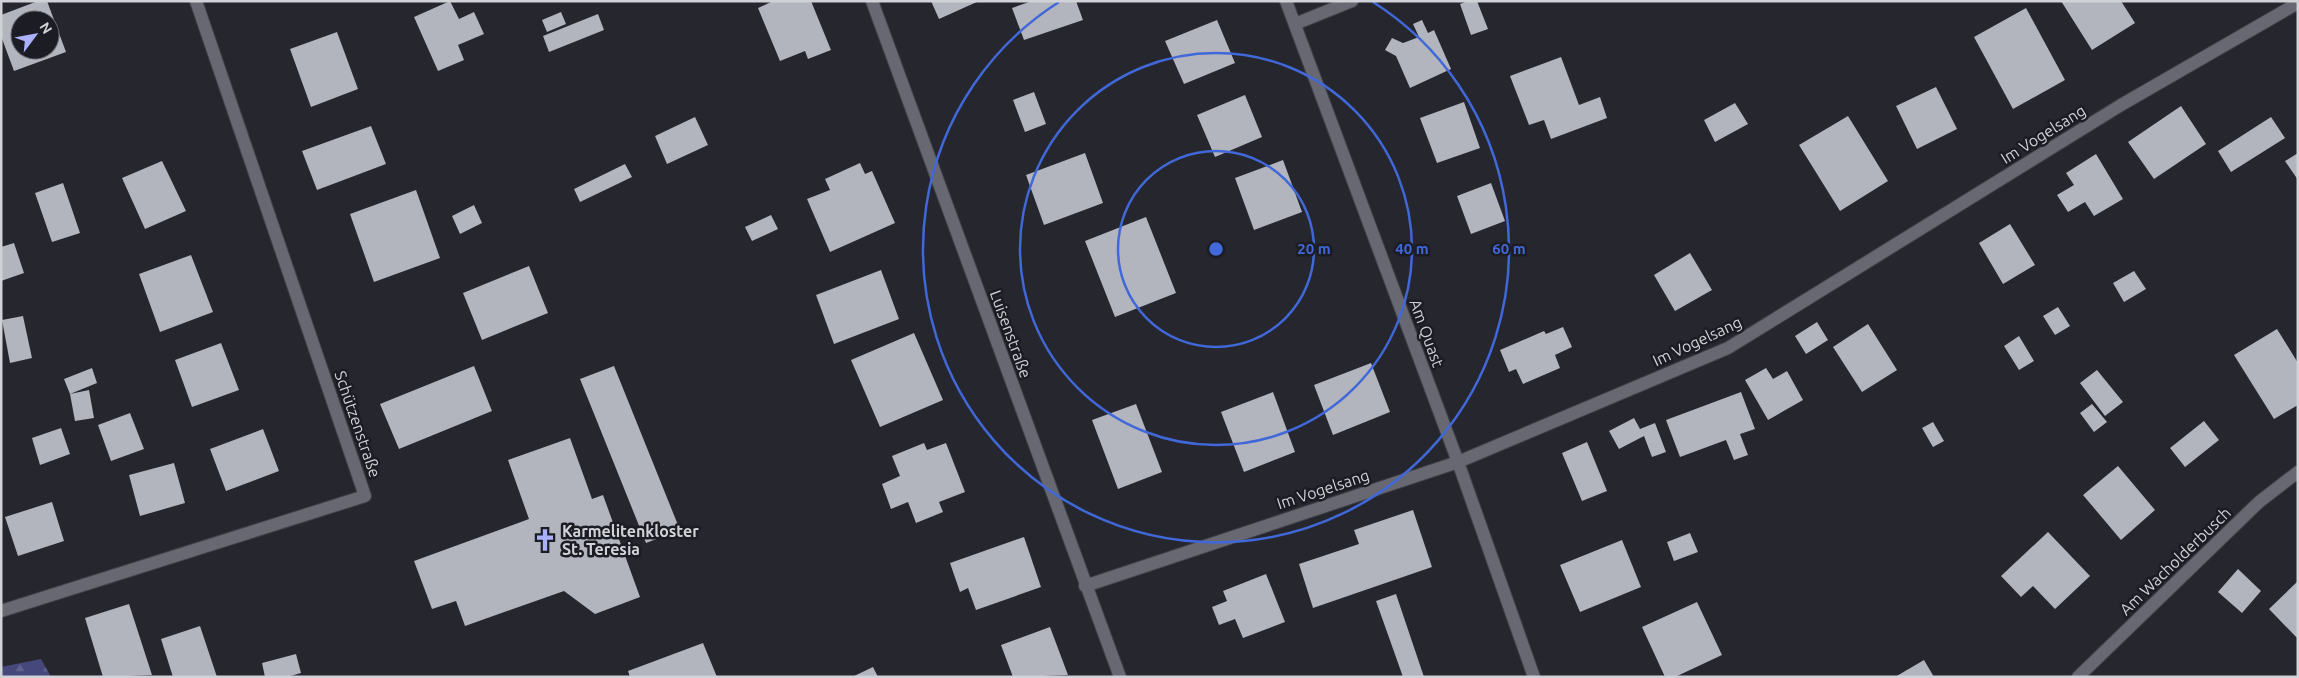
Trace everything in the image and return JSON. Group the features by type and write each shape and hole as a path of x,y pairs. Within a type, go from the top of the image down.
{"street":[{"name":"Schützenstraße","path":"1,611 365,496 196,1"},
{"name":"Luisenstraße","path":"872,1 1085,586 1120,677"},
{"name":"Am Quast","path":"1286,1 1458,462 1534,677"},
{"path":"1295,24 1352,1"},
{"name":"Im Vogelsang","path":"1085,586 1458,462 1728,348 2122,105 2298,3"},
{"name":"Am Wacholderbusch","path":"2078,677 2259,502 2298,472"}],"green space":[{"path":"41,659 51,677 1,677 1,667"}],"building":[{"path":"38,1 47,1 50,10 14,10"},
{"path":"450,1 459,19 474,12 484,34 458,45 464,60 438,71 414,17"},
{"path":"773,1 811,1 831,50 808,59 805,51 780,61 758,8"},
{"path":"931,1 979,1 939,19"},
{"path":"1032,1 1076,1 1083,20 1024,40 1012,8"},
{"path":"1468,1 1477,1 1488,29 1471,35 1460,4"},
{"path":"2061,1 2121,1 2135,23 2092,50"},
{"path":"2026,8 2065,80 2013,109 1974,37"},
{"path":"10,12 10,60 44,60 14,71 1,36 1,15"},
{"path":"561,12 566,24 547,32 542,20"},
{"path":"598,14 604,30 549,52 543,36"},
{"path":"1217,20 1235,63 1184,84 1165,41"},
{"path":"1422,20 1428,33 1434,30 1451,69 1410,88 1396,56 1385,50 1392,38 1403,43 1419,37 1413,24"},
{"path":"337,32 358,89 311,107 290,49"},
{"path":"60,36 66,52 60,54"},
{"path":"1561,57 1579,105 1600,97 1607,118 1551,139 1544,120 1529,125 1510,76"},
{"path":"1936,87 1957,129 1917,149 1896,106"},
{"path":"1034,92 1046,124 1025,132 1013,100"},
{"path":"1245,95 1262,137 1215,157 1197,115"},
{"path":"1464,102 1480,148 1437,163 1420,118"},
{"path":"1735,103 1748,124 1715,142 1704,120"},
{"path":"2181,106 2206,144 2154,179 2128,142"},
{"path":"1848,116 1888,181 1840,211 1799,145"},
{"path":"695,117 708,145 667,164 655,136"},
{"path":"2271,117 2285,138 2231,172 2218,151"},
{"path":"371,126 386,164 317,190 302,151"},
{"path":"1085,153 1103,203 1044,225 1026,175"},
{"path":"2298,153 2298,180 2285,161"},
{"path":"2096,154 2123,199 2094,216 2085,202 2068,212 2057,195 2074,185 2066,173"},
{"path":"1283,160 1302,212 1254,230 1235,178"},
{"path":"162,161 186,211 145,229 122,178"},
{"path":"860,163 865,174 872,171 895,223 830,252 807,199 830,190 825,179"},
{"path":"625,164 632,177 580,202 574,189"},
{"path":"63,183 80,233 52,242 35,193"},
{"path":"1491,183 1505,221 1471,234 1457,196"},
{"path":"416,190 440,258 374,282 350,214"},
{"path":"474,205 482,223 460,234 452,216"},
{"path":"771,215 778,229 752,241 745,227"},
{"path":"1146,217 1176,293 1115,317 1085,241"},
{"path":"2010,224 2035,265 2003,284 1979,243"},
{"path":"14,243 24,273 1,281 1,247"},
{"path":"1690,253 1712,290 1675,311 1654,275"},
{"path":"191,255 213,312 160,332 139,274"},
{"path":"529,266 548,313 482,340 463,293"},
{"path":"881,270 899,319 834,344 816,295"},
{"path":"2134,271 2146,289 2124,302 2113,283"},
{"path":"2058,307 2070,326 2055,335 2043,316"},
{"path":"23,316 32,358 10,363 2,320"},
{"path":"1817,322 1828,340 1806,354 1795,336"},
{"path":"1868,324 1897,370 1862,392 1833,347"},
{"path":"1563,327 1572,347 1555,355 1560,368 1523,384 1516,369 1509,372 1500,350 1544,331 1546,334"},
{"path":"2277,329 2298,363 2298,405 2274,419 2234,355"},
{"path":"914,333 943,400 880,427 851,360"},
{"path":"2019,336 2034,361 2019,370 2004,346"},
{"path":"221,343 239,390 192,407 175,360"},
{"path":"1371,363 1390,412 1333,435 1314,385"},
{"path":"474,366 492,411 399,449 380,404"},
{"path":"614,366 680,530 646,543 580,379"},
{"path":"92,368 97,383 70,394 64,379"},
{"path":"1766,368 1773,379 1787,371 1803,400 1768,420 1745,380"},
{"path":"2097,370 2123,402 2105,416 2080,383"},
{"path":"89,390 94,418 75,421 70,394"},
{"path":"1273,392 1295,452 1244,472 1221,412"},
{"path":"1741,392 1755,429 1740,434 1748,455 1734,460 1726,440 1680,457 1666,420"},
{"path":"1136,404 1162,472 1118,489 1092,420"},
{"path":"2092,404 2107,422 2094,432 2080,413"},
{"path":"130,413 144,449 111,461 98,425"},
{"path":"1634,418 1640,429 1655,423 1666,452 1652,457 1644,436 1619,449 1609,431"},
{"path":"2204,421 2219,440 2185,467 2170,448"},
{"path":"1933,422 1944,441 1933,447 1922,428"},
{"path":"61,428 70,454 40,465 32,438"},
{"path":"263,429 279,471 226,491 210,449"},
{"name":"Karmelitenkloster St. Teresia","path":"570,438 592,499 603,495 640,597 595,614 564,591 465,626 456,601 432,609 414,561 529,519 508,460"},
{"path":"1587,442 1607,491 1582,501 1562,453"},
{"path":"924,443 927,450 946,443 965,492 939,502 943,512 916,523 908,502 891,509 882,484 900,476 892,456"},
{"path":"174,463 185,503 140,516 129,475"},
{"path":"2118,466 2155,510 2121,540 2083,495"},
{"path":"52,502 64,541 18,556 5,517"},
{"path":"1413,510 1432,567 1313,608 1299,564 1359,544 1354,530"},
{"path":"2048,532 2090,576 2055,609 2033,586 2021,597 2001,576"},
{"path":"1690,533 1698,552 1674,561 1667,542"},
{"path":"1024,537 1041,587 976,610 968,588 960,592 950,563"},
{"path":"1622,540 1641,587 1580,612 1560,565"},
{"path":"2238,569 2261,591 2242,613 2218,592"},
{"path":"1266,574 1285,622 1243,638 1235,619 1219,625 1212,607 1227,601 1223,591"},
{"path":"2298,581 2298,639 2269,609"},
{"path":"1396,594 1424,677 1403,677 1376,601"},
{"path":"1697,602 1722,655 1675,677 1665,677 1642,627"},
{"path":"129,604 152,675 103,677 85,618"},
{"path":"200,626 217,677 173,677 161,639"},
{"path":"1050,627 1068,675 1013,677 1001,645"},
{"path":"703,643 717,677 630,677 628,671"},
{"path":"296,654 301,673 287,677 265,677 262,663"},
{"path":"1924,660 1934,677 1895,677"},
{"path":"873,667 878,677 852,677"}],"place":[{"name":"Karmelitenkloster St. Teresia","path":"545,540"}]}
